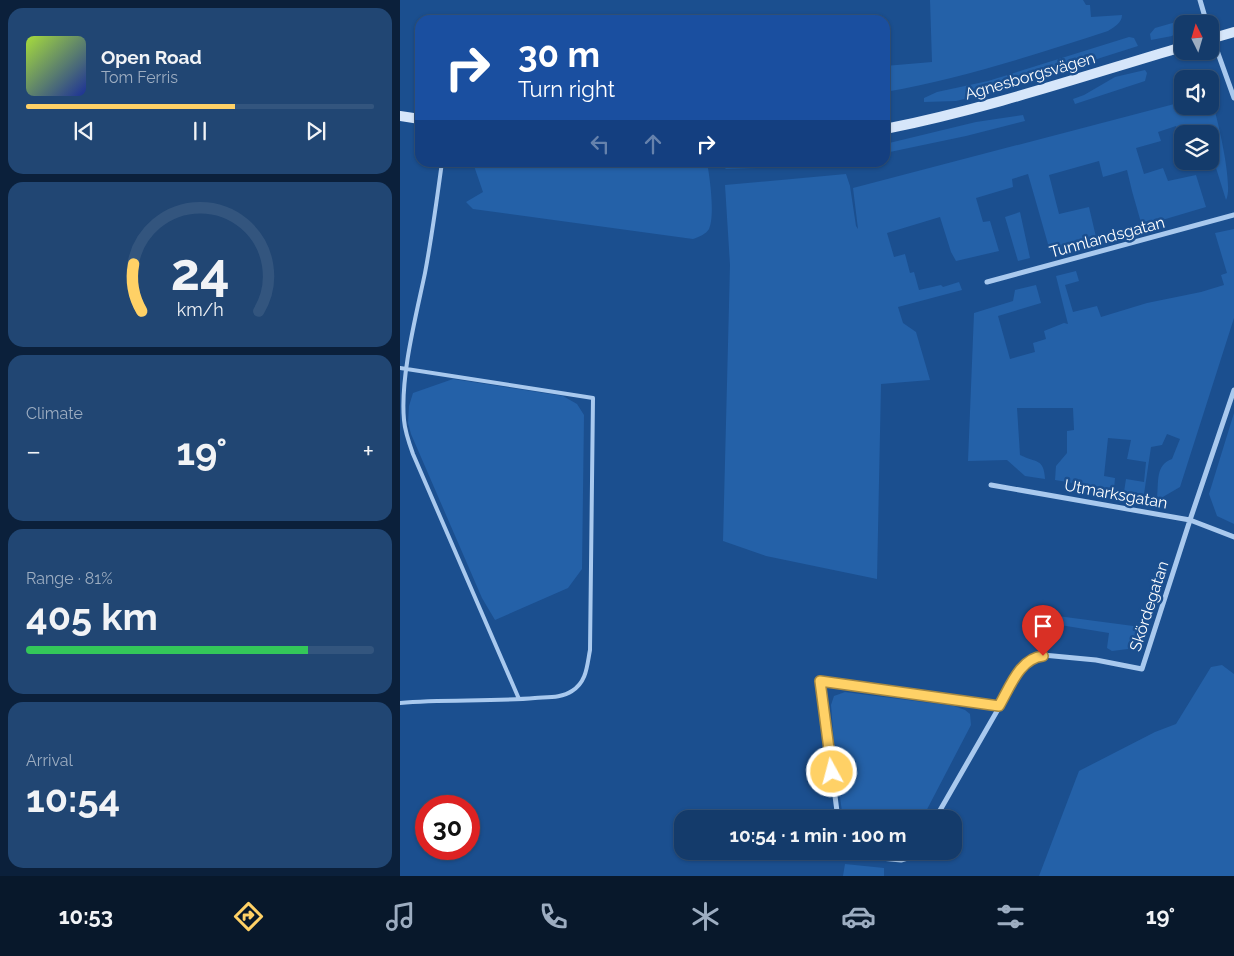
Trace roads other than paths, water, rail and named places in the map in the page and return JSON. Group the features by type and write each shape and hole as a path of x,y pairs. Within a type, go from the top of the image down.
{"street":[{"path":"1200,0 1204,15"},
{"path":"1219,35 1234,32"},
{"name":"Agnesborgsvägen","path":"890,128 1040,90 1174,49"},
{"path":"1219,58 1234,98"},
{"path":"400,116 415,118"},
{"name":"Tunnlandsgatan","path":"987,282 1234,215"},
{"name":"Skördegatan","path":"999,706 1024,664 1034,657 1096,660 1142,669 1234,390"},
{"name":"Utmarksgatan","path":"991,485 1190,520 1234,537"},
{"path":"837,810 820,681 999,706 940,810"}],"lane":[{"path":"441,167 433,232 406,369 403,399 406,434 518,700"},
{"path":"400,368 593,398 590,650 585,677 574,691 560,696 518,700 400,703"}]}
